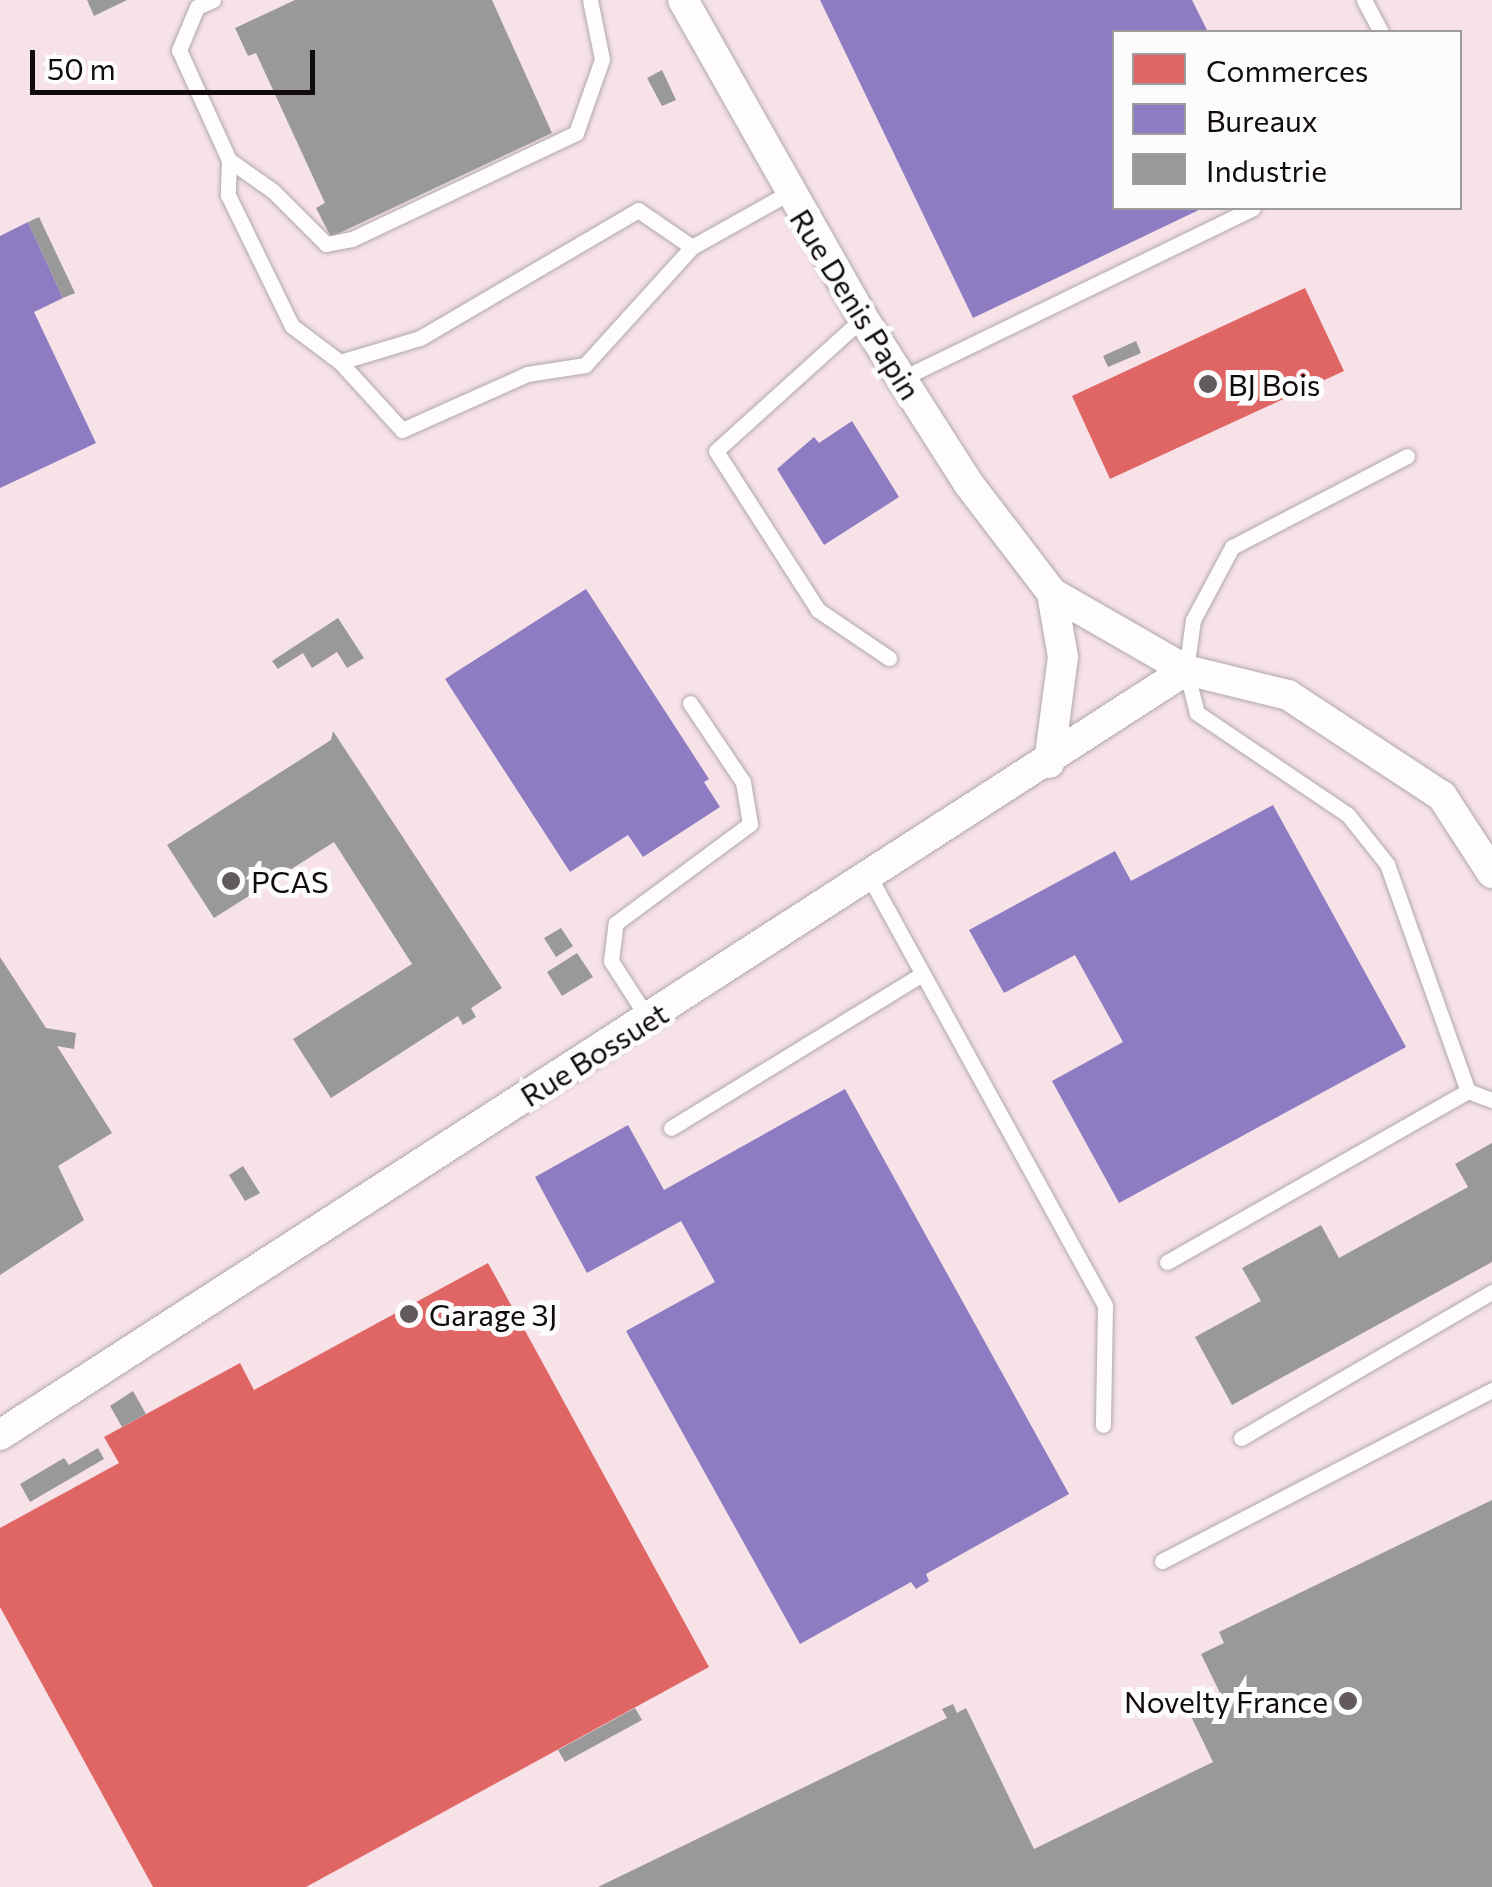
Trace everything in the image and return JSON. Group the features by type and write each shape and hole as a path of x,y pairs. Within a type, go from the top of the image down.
{"street":[{"name":"Rue Denis Papin","path":"683,0 787,194 863,318 968,483 1052,593 1186,670 1288,696 1442,796 1492,873"},
{"name":"Rue Denis Papin","path":"1048,763 1063,657 1052,593"},
{"name":"Rue Bossuet","path":"0,1435 870,878 1186,670"}],"lane":[{"path":"213,0 198,7 179,50 230,160 228,194 292,326 340,362 402,430 527,374 585,364 692,248 787,194"},
{"path":"230,160 273,192 326,244 352,239 576,133 602,59 590,0"},
{"path":"1364,0 1380,30"},
{"path":"340,362 420,338 638,210 692,248"},
{"path":"902,379 1248,210"},
{"path":"863,318 716,451 818,610 889,658"},
{"path":"1407,456 1232,548 1193,620 1186,670 1197,713 1348,815 1386,864 1468,1091 1492,1100"},
{"path":"648,1020 612,961 616,924 750,824 743,782 690,703"},
{"path":"870,878 1105,1306 1104,1426"},
{"path":"671,1128 922,974"},
{"path":"1168,1262 1468,1091"},
{"path":"1241,1438 1492,1292"},
{"path":"1162,1561 1492,1390"}],"shaded area":[{"path":"0,0 1492,0 1492,1887 0,1887"}],"building: Commerces":[{"name":"BJ Bois","path":"1305,288 1344,371 1110,479 1072,396"},
{"path":"488,1263 709,1667 306,1887 153,1887 0,1607 0,1528 119,1463 104,1437 240,1363 254,1390"}],"building: Bureaux":[{"path":"820,0 1192,0 1207,30 1112,30 1112,210 1199,210 973,318"},
{"path":"28,222 63,298 34,312 96,443 0,488 0,236"},
{"path":"852,421 899,497 824,545 777,469 814,437 819,443"},
{"path":"586,589 709,779 704,782 720,807 643,857 628,835 570,872 445,679"},
{"path":"1273,805 1406,1047 1119,1203 1052,1081 1123,1042 1075,955 1004,993 969,930 1115,851 1131,881"},
{"path":"845,1089 1069,1494 926,1574 929,1581 916,1589 911,1582 800,1644 626,1331 715,1282 681,1221 587,1273 535,1177 628,1125 664,1190"}],"building: Industrie":[{"path":"87,0 127,0 94,16"},
{"path":"295,0 492,0 552,133 331,237 316,208 325,203 256,53 248,56 235,28"},
{"path":"662,70 676,100 662,106 647,78"},
{"path":"39,217 75,293 63,298 28,222"},
{"path":"1136,341 1141,353 1108,367 1103,356"},
{"path":"338,618 364,658 347,668 337,652 312,668 303,653 278,669 272,661"},
{"name":"PCAS","path":"333,731 502,988 471,1008 476,1017 463,1025 458,1016 331,1098 293,1039 412,964 334,842 214,918 167,845 331,740"},
{"path":"561,928 573,946 556,957 544,938"},
{"path":"577,953 593,977 562,996 547,972"},
{"path":"0,957 46,1028 76,1033 74,1049 57,1046 112,1133 58,1166 84,1220 0,1275"},
{"path":"1492,1143 1492,1262 1232,1405 1195,1337 1261,1301 1242,1268 1321,1225 1339,1258 1468,1187 1455,1164"},
{"path":"243,1166 260,1193 245,1201 229,1175"},
{"path":"133,1391 146,1414 122,1427 110,1406"},
{"path":"98,1448 104,1459 30,1502 20,1484 64,1458 69,1465"},
{"name":"Novelty France","path":"1492,1500 1492,1887 598,1887 947,1718 942,1709 953,1704 957,1713 966,1708 1034,1849 1213,1762 1187,1708 1220,1693 1201,1654 1224,1643 1219,1632"},
{"path":"635,1708 642,1720 565,1762 558,1750"}],"place":[{"name":"BJ Bois","path":"1208,384"},
{"name":"PCAS","path":"231,881"},
{"name":"Garage 3J","path":"409,1314"},
{"name":"Novelty France","path":"1348,1701"}]}
